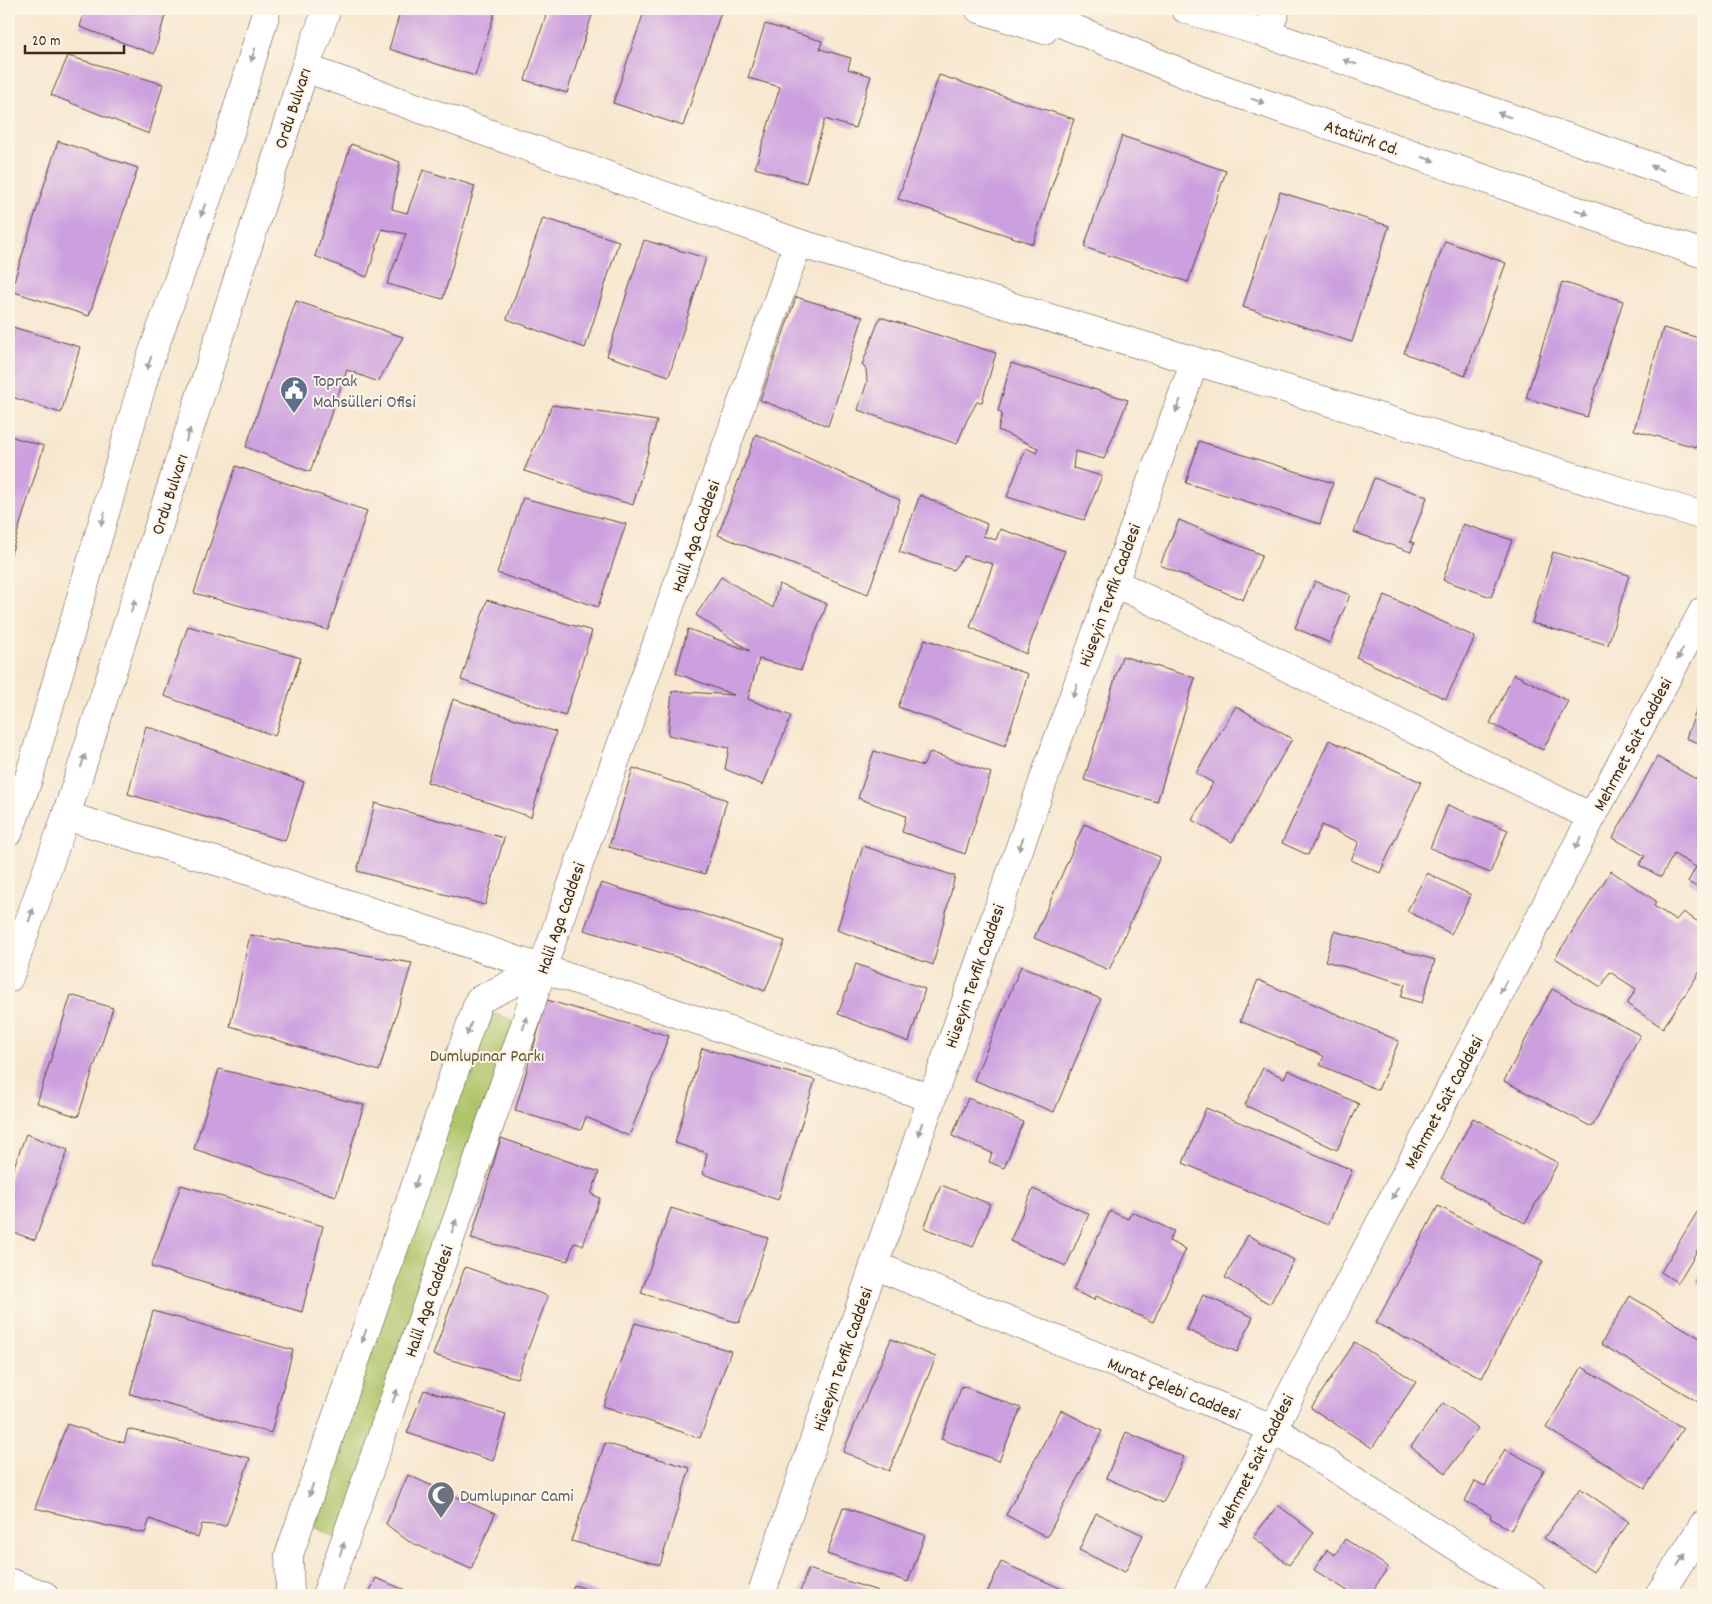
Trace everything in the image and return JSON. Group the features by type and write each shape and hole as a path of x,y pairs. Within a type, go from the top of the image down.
{"street":[{"path":"9,832 29,777 147,368 228,140 267,9"},
{"name":"Ordu Bulvarı","path":"9,978 66,816 305,68 327,9"},
{"path":"979,9 1212,85"},
{"name":"Atatürk Cd.","path":"1026,9 1212,85 1703,254"},
{"path":"1185,9 1263,23"},
{"path":"1205,9 1263,23 1703,184"},
{"path":"305,68 798,243 1195,360 1703,516"},
{"name":"Halil Aga Caddesi","path":"326,1595 542,969 798,243"},
{"name":"Hüseyin Tevfik Caddesi","path":"761,1595 931,1098 1113,582 1195,360"},
{"path":"1113,582 1592,817"},
{"name":"Mehrmet Sait Caddesi","path":"1186,1595 1592,817 1703,611"},
{"path":"66,816 249,871 931,1098"},
{"path":"290,1595 289,1555 478,1000 542,969"},
{"name":"Murat Çelebi Caddesi","path":"874,1265 1272,1428 1532,1595"},
{"path":"1659,1595 1703,1525"},
{"path":"9,1582 44,1595"}],"green space":[{"name":"Dumlupınar Parkı","path":"476,1008 525,1024 344,1543 301,1519"}],"building":[{"path":"85,9 167,9 154,54 80,27"},
{"path":"401,9 496,9 475,76 389,49"},
{"path":"548,9 594,9 567,93 525,80"},
{"path":"645,9 722,9 683,126 613,103"},
{"path":"765,24 822,41 820,49 851,58 848,69 871,76 855,128 825,119 806,183 755,168 780,87 748,78"},
{"path":"68,56 163,84 149,134 51,95"},
{"path":"939,75 1074,119 1033,244 898,199"},
{"path":"1122,136 1226,171 1188,282 1084,247"},
{"path":"58,141 138,168 89,316 11,291"},
{"path":"351,144 400,162 392,209 407,213 423,170 475,186 443,299 387,284 406,234 382,229 367,277 315,256"},
{"path":"1280,192 1389,226 1352,342 1243,307"},
{"path":"543,218 619,241 585,348 507,319"},
{"path":"644,240 706,258 669,376 607,356"},
{"path":"1445,241 1506,263 1465,376 1404,353"},
{"path":"1562,282 1623,301 1587,417 1526,398"},
{"path":"796,297 863,317 828,426 760,400"},
{"name":"Toprak Mahsülleri Ofisi","path":"296,301 403,337 378,382 347,370 310,472 246,447"},
{"path":"880,317 996,353 982,402 977,402 957,444 858,410 867,382 866,369 862,365"},
{"path":"9,326 80,347 61,413 9,396"},
{"path":"1663,328 1703,339 1703,449 1634,430"},
{"path":"1011,363 1128,400 1104,459 1075,451 1073,468 1102,476 1084,520 1007,497 1026,448 1037,453 1038,448 998,430 1002,414 998,411"},
{"path":"552,405 657,421 633,505 524,471"},
{"path":"756,434 900,500 868,594 718,535"},
{"path":"9,436 44,446 9,561"},
{"path":"1199,441 1333,483 1320,524 1186,483"},
{"path":"236,466 367,511 328,630 194,593"},
{"path":"1374,478 1427,497 1410,542 1414,543 1411,552 1354,532"},
{"path":"920,495 987,524 983,536 996,540 1000,529 1065,551 1026,654 970,627 993,564 964,556 953,570 899,552"},
{"path":"523,498 626,524 598,607 497,573"},
{"path":"1179,520 1262,555 1243,600 1160,565"},
{"path":"1463,524 1512,540 1491,597 1443,580"},
{"path":"1553,552 1629,575 1608,645 1532,623"},
{"path":"721,577 773,608 779,584 827,604 801,670 759,659 748,699 791,716 763,785 725,769 729,748 668,735 672,691 734,695 676,673 688,629 750,651 696,615"},
{"path":"1315,581 1350,595 1330,643 1295,628"},
{"path":"1385,595 1475,637 1446,699 1356,657"},
{"path":"487,600 592,631 565,716 461,680"},
{"path":"188,626 301,658 275,736 164,696"},
{"path":"925,639 1028,674 1005,746 898,707"},
{"path":"1122,656 1195,678 1157,802 1084,780"},
{"path":"1514,674 1568,701 1543,750 1490,723"},
{"path":"1703,693 1703,745 1686,738"},
{"path":"453,699 556,732 531,817 427,782"},
{"path":"1236,706 1292,739 1232,842 1192,820 1213,783 1196,773"},
{"path":"146,726 304,782 285,841 128,794"},
{"path":"1329,740 1421,782 1380,873 1351,860 1359,842 1322,825 1308,855 1282,843"},
{"path":"874,751 923,766 930,752 991,773 965,854 902,832 906,816 858,798"},
{"path":"1657,757 1703,783 1703,801 1701,805 1703,806 1703,883 1700,889 1688,882 1696,867 1674,854 1661,877 1639,865 1645,856 1613,838"},
{"path":"633,768 727,800 705,874 609,847"},
{"path":"375,803 504,838 485,905 357,871"},
{"path":"1448,805 1508,830 1490,873 1430,848"},
{"path":"1084,824 1160,857 1109,970 1034,938"},
{"path":"863,846 955,876 933,965 837,930"},
{"path":"1611,871 1656,901 1654,906 1676,920 1683,912 1703,925 1703,967 1663,1028 1627,1004 1636,989 1610,972 1601,987 1555,958"},
{"path":"1427,873 1471,895 1451,934 1407,911"},
{"path":"601,883 785,941 765,991 676,957 584,930"},
{"path":"1334,931 1435,960 1422,1003 1401,997 1405,984 1325,961"},
{"path":"250,935 412,963 379,1071 230,1026"},
{"path":"856,964 925,989 909,1042 838,1014"},
{"path":"1021,966 1101,999 1054,1112 974,1080"},
{"path":"1258,980 1399,1041 1378,1090 1320,1065 1324,1056 1240,1021"},
{"path":"1552,989 1640,1035 1592,1127 1504,1081"},
{"path":"71,995 113,1008 78,1117 37,1103"},
{"path":"547,1000 669,1036 629,1136 586,1117 581,1130 515,1111"},
{"path":"702,1048 815,1080 778,1200 703,1174 707,1153 675,1143"},
{"path":"1263,1068 1284,1078 1288,1070 1359,1104 1337,1150 1245,1105"},
{"path":"219,1069 364,1105 336,1196 194,1149"},
{"path":"968,1098 1023,1122 1004,1168 989,1162 992,1153 952,1136"},
{"path":"1206,1108 1352,1170 1328,1225 1183,1163"},
{"path":"1473,1118 1558,1163 1525,1223 1441,1178"},
{"path":"26,1134 68,1150 35,1240 9,1231 9,1180"},
{"path":"501,1138 599,1172 591,1194 600,1198 583,1245 574,1243 568,1261 471,1239"},
{"path":"181,1185 323,1226 302,1312 151,1267"},
{"path":"941,1185 990,1204 973,1247 924,1228"},
{"path":"1033,1189 1089,1214 1066,1266 1010,1241"},
{"path":"1702,1204 1703,1245 1701,1244 1678,1283 1661,1272"},
{"path":"1438,1206 1543,1261 1482,1378 1376,1323"},
{"path":"671,1208 768,1238 739,1323 641,1293"},
{"path":"1110,1211 1128,1219 1132,1212 1174,1231 1169,1241 1186,1249 1153,1322 1096,1296 1094,1300 1073,1290"},
{"path":"1248,1235 1294,1260 1270,1304 1225,1278"},
{"path":"465,1267 548,1296 517,1378 433,1355"},
{"path":"1703,1270 1703,1286 1696,1282"},
{"path":"1203,1295 1253,1317 1237,1352 1187,1330"},
{"path":"1630,1296 1703,1340 1703,1397 1700,1403 1601,1344"},
{"path":"153,1311 293,1350 271,1433 130,1394"},
{"path":"635,1323 731,1351 700,1438 603,1406"},
{"path":"891,1339 936,1357 889,1471 843,1452"},
{"path":"1355,1342 1416,1382 1372,1448 1311,1408"},
{"path":"1582,1367 1683,1428 1645,1488 1546,1428"},
{"path":"962,1386 1021,1408 999,1461 941,1439"},
{"path":"424,1390 506,1414 493,1461 407,1433"},
{"path":"1443,1403 1478,1428 1446,1473 1411,1447"},
{"path":"1061,1410 1102,1431 1047,1537 1006,1515"},
{"path":"67,1424 124,1443 128,1429 250,1458 226,1526 202,1524 198,1538 150,1519 145,1533 107,1526 35,1508"},
{"path":"1126,1432 1184,1457 1163,1503 1106,1478"},
{"path":"605,1443 690,1468 660,1565 571,1541"},
{"path":"1505,1449 1544,1470 1511,1530 1490,1518 1491,1515 1465,1501 1475,1481 1485,1486"},
{"name":"Dumlupınar Cami","path":"408,1475 495,1514 471,1569 408,1541 386,1524"},
{"path":"1580,1488 1629,1522 1593,1572 1544,1538"},
{"path":"1278,1505 1314,1533 1289,1565 1253,1537"},
{"path":"843,1507 925,1535 908,1582 827,1554"},
{"path":"1096,1513 1143,1535 1125,1572 1079,1550"},
{"path":"1345,1539 1388,1567 1370,1595 1354,1595 1314,1570 1327,1550 1335,1555"},
{"path":"1001,1562 1076,1595 986,1595"},
{"path":"808,1569 878,1591 877,1595 799,1595"},
{"path":"376,1578 417,1595 368,1595"},
{"path":"1703,1584 1703,1595 1695,1595"},
{"path":"574,1585 604,1595 570,1595"},
{"path":"1243,1590 1251,1595 1239,1595"}],"place":[{"name":"Toprak Mahsülleri Ofisi","path":"294,414"},
{"name":"Dumlupınar Cami","path":"441,1519"}]}
